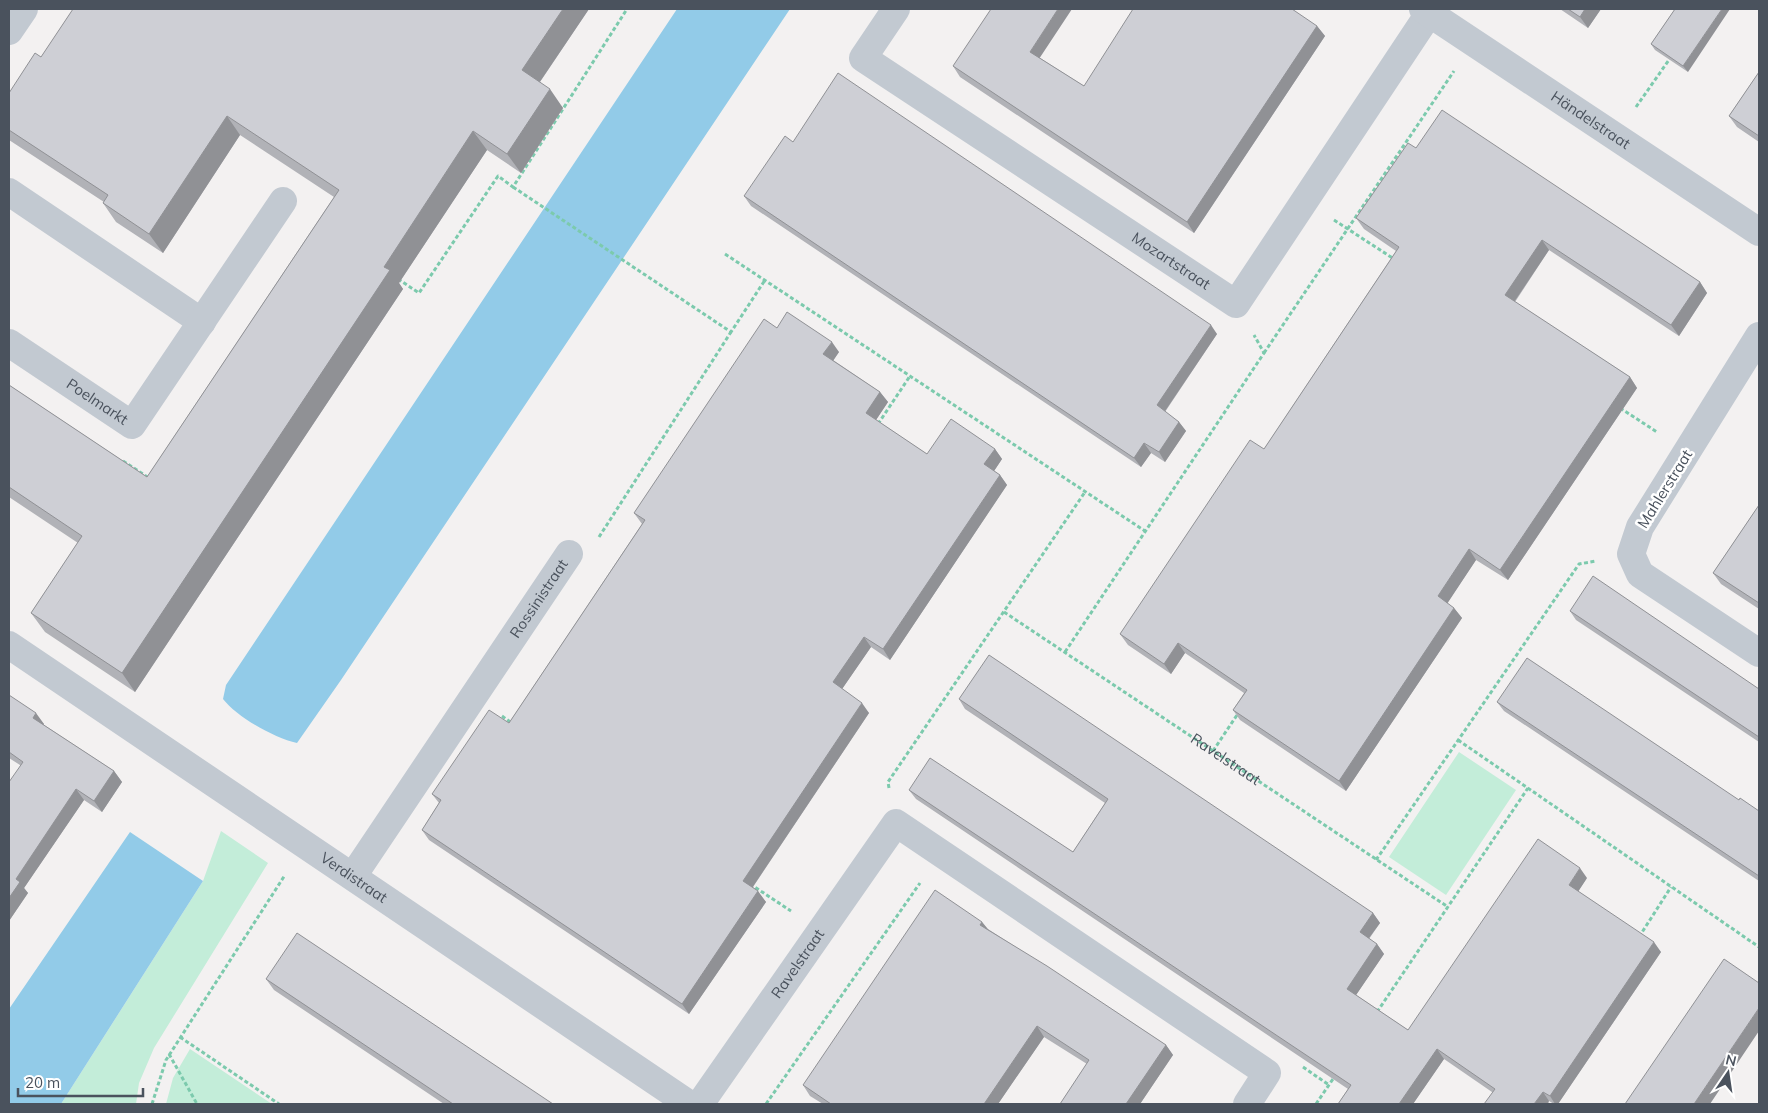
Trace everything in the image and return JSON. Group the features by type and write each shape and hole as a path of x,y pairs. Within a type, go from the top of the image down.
{"street":[{"path":"9,31 24,9"},
{"name":"Mozartstraat","path":"896,9 863,58 1236,304"},
{"path":"1236,304 1428,10"},
{"name":"Händelstraat","path":"1428,10 1759,232"},
{"path":"9,192 202,322"},
{"name":"Poelmarkt","path":"9,342 132,425 284,201"},
{"name":"Mahlerstraat","path":"1631,554 1640,527 1688,453 1759,336"},
{"name":"Rossinistraat","path":"353,876 569,554"},
{"path":"1631,554 1640,574 1759,654"},
{"name":"Verdistraat","path":"9,645 689,1104"},
{"path":"896,823 1267,1073 1247,1104"},
{"name":"Ravelstraat","path":"700,1104 896,823"}],"path":[{"path":"513,186 627,9"},
{"path":"1065,652 1474,42"},
{"path":"1616,137 1673,54"},
{"path":"396,278 419,293 498,176 731,332"},
{"path":"1305,200 1396,261"},
{"path":"725,254 1145,531"},
{"name":"Rossinistraat","path":"569,554 596,541 765,280"},
{"path":"1236,304 1264,353"},
{"path":"878,425 910,376"},
{"path":"1614,404 1688,453"},
{"path":"146,483 155,481"},
{"path":"896,823 888,782 1085,492"},
{"path":"1376,860 1580,564 1631,554"},
{"name":"Ravelstraat","path":"1004,612 1448,907"},
{"path":"473,697 514,725"},
{"path":"1213,751 1241,710"},
{"path":"1458,740 1759,947"},
{"path":"1372,1020 1528,788"},
{"path":"152,1104 169,1054 305,844"},
{"path":"766,1104 941,853"},
{"path":"749,883 821,931"},
{"path":"1633,946 1671,887"},
{"path":"180,1037 278,1104"},
{"path":"169,1054 197,1104"},
{"path":"1316,1104 1340,1068"}],"green space":[{"path":"1459,752 1516,790 1446,895 1389,857"},
{"path":"221,831 268,863 154,1048 139,1083 136,1104 61,1104 203,881"},
{"path":"190,1049 272,1104 166,1104 173,1078"}],"water":[{"path":"677,9 790,9 297,743 278,737 257,726 237,713 223,699 226,685"},
{"path":"130,832 203,881 61,1104 9,1104 9,1009"}],"building":[{"path":"73,9 563,9 522,70 550,89 507,154 473,131 384,267 390,270 122,673 31,613 82,536 9,487 9,385 147,477 339,190 227,116 149,234 103,203 108,195 9,130 9,93 35,53 41,57"},
{"path":"991,9 1058,9 1030,52 1084,86 1133,9 1292,9 1317,26 1187,222 953,66"},
{"path":"1568,9 1585,9 1580,17"},
{"path":"1675,9 1722,9 1683,66 1651,44"},
{"path":"1759,72 1759,136 1729,116"},
{"path":"838,73 1211,325 1157,405 1179,422 1159,452 1144,443 1134,458 744,196 785,136 793,142"},
{"path":"1442,110 1700,282 1671,325 1542,240 1505,295 1630,377 1500,570 1469,549 1438,596 1454,608 1339,781 1233,710 1247,690 1178,643 1164,664 1120,634 1250,440 1264,449 1399,247 1356,218 1408,143 1416,148"},
{"path":"787,312 832,342 823,354 880,392 866,413 927,454 951,419 995,449 984,464 1000,475 883,649 864,637 833,682 862,703 743,881 758,891 682,1004 422,830 441,800 432,794 489,710 509,723 645,520 634,513 764,319 777,328"},
{"path":"1759,505 1759,603 1713,573"},
{"path":"1593,576 1759,689 1759,737 1570,611"},
{"path":"989,655 1373,913 1360,932 1377,944 1347,989 1408,1030 1538,839 1580,868 1569,885 1654,942 1550,1096 1543,1092 1534,1104 1484,1104 1495,1089 1437,1049 1399,1104 1338,1104 1351,1085 909,790 930,758 1073,852 1108,799 959,699"},
{"path":"1527,658 1739,800 1740,798 1759,811 1759,876 1497,702"},
{"path":"9,695 36,713 33,718 114,771 94,801 76,789 16,879 20,882 9,898 9,782 23,762 9,752"},
{"path":"935,890 982,922 980,925 1047,966 1166,1045 1126,1104 1060,1104 1089,1060 1037,1026 984,1104 831,1104 803,1085"},
{"path":"297,933 553,1104 453,1104 266,979"},
{"path":"1724,959 1759,983 1759,1008 1694,1104 1625,1104"}]}
